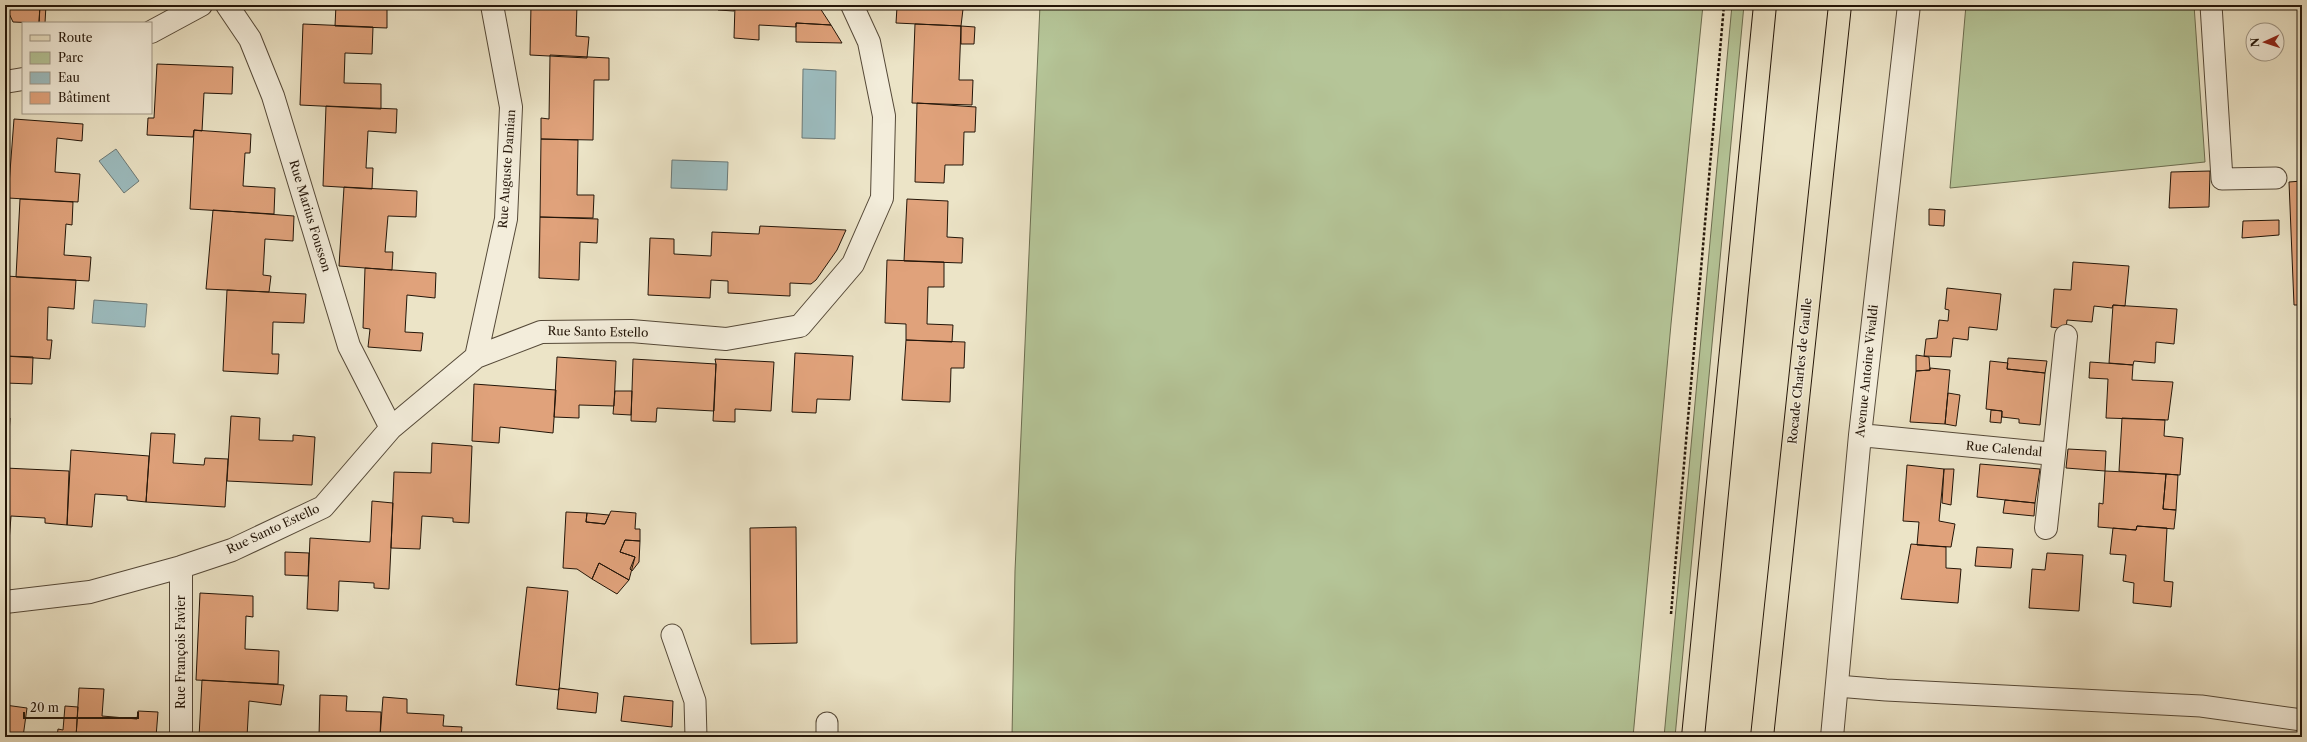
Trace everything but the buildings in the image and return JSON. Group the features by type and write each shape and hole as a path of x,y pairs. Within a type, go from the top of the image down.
{"main road":[{"path":"1693,737 1765,5"},
{"name":"Rocade Charles de Gaulle","path":"1762,737 1840,5"}],"street":[{"path":"152,31 201,5"},
{"name":"Rue Marius Fousson","path":"227,5 250,39 273,96 349,346 391,428"},
{"name":"Rue Auguste Damian","path":"476,357 506,219 512,107 492,5"},
{"name":"Rue Santo Estello","path":"5,602 90,592 181,566 232,550 323,506 391,428 476,357 541,332 631,331 726,339 800,326 853,264 882,198 884,116 869,42 852,5"},
{"name":"Avenue Antoine Vivaldi","path":"1832,737 1860,435 1909,5"},
{"path":"5,82 22,79"},
{"name":"Rue Calendal","path":"1860,435 2054,454 2066,336"},
{"path":"2046,528 2054,454"},
{"name":"Rue François Favier","path":"181,566 181,737"}],"lane":[{"path":"2210,5 2222,179 2276,178"},
{"path":"672,635 695,701 696,737"},
{"path":"1837,686 1886,690 2200,706 2302,720"}],"path":[{"path":"1671,617 1724,5"}],"green space":[{"path":"1040,5 1703,5 1671,324 1633,737 1012,737 1015,571"},
{"path":"1732,5 1744,5 1675,737 1664,737"},
{"path":"1966,5 2194,5 2205,162 1950,188"}],"water":[{"path":"803,69 836,71 835,139 802,138"},
{"path":"116,149 139,181 124,193 99,161"},
{"path":"672,160 728,162 727,190 671,188"},
{"path":"94,300 147,304 145,327 92,323"}]}
